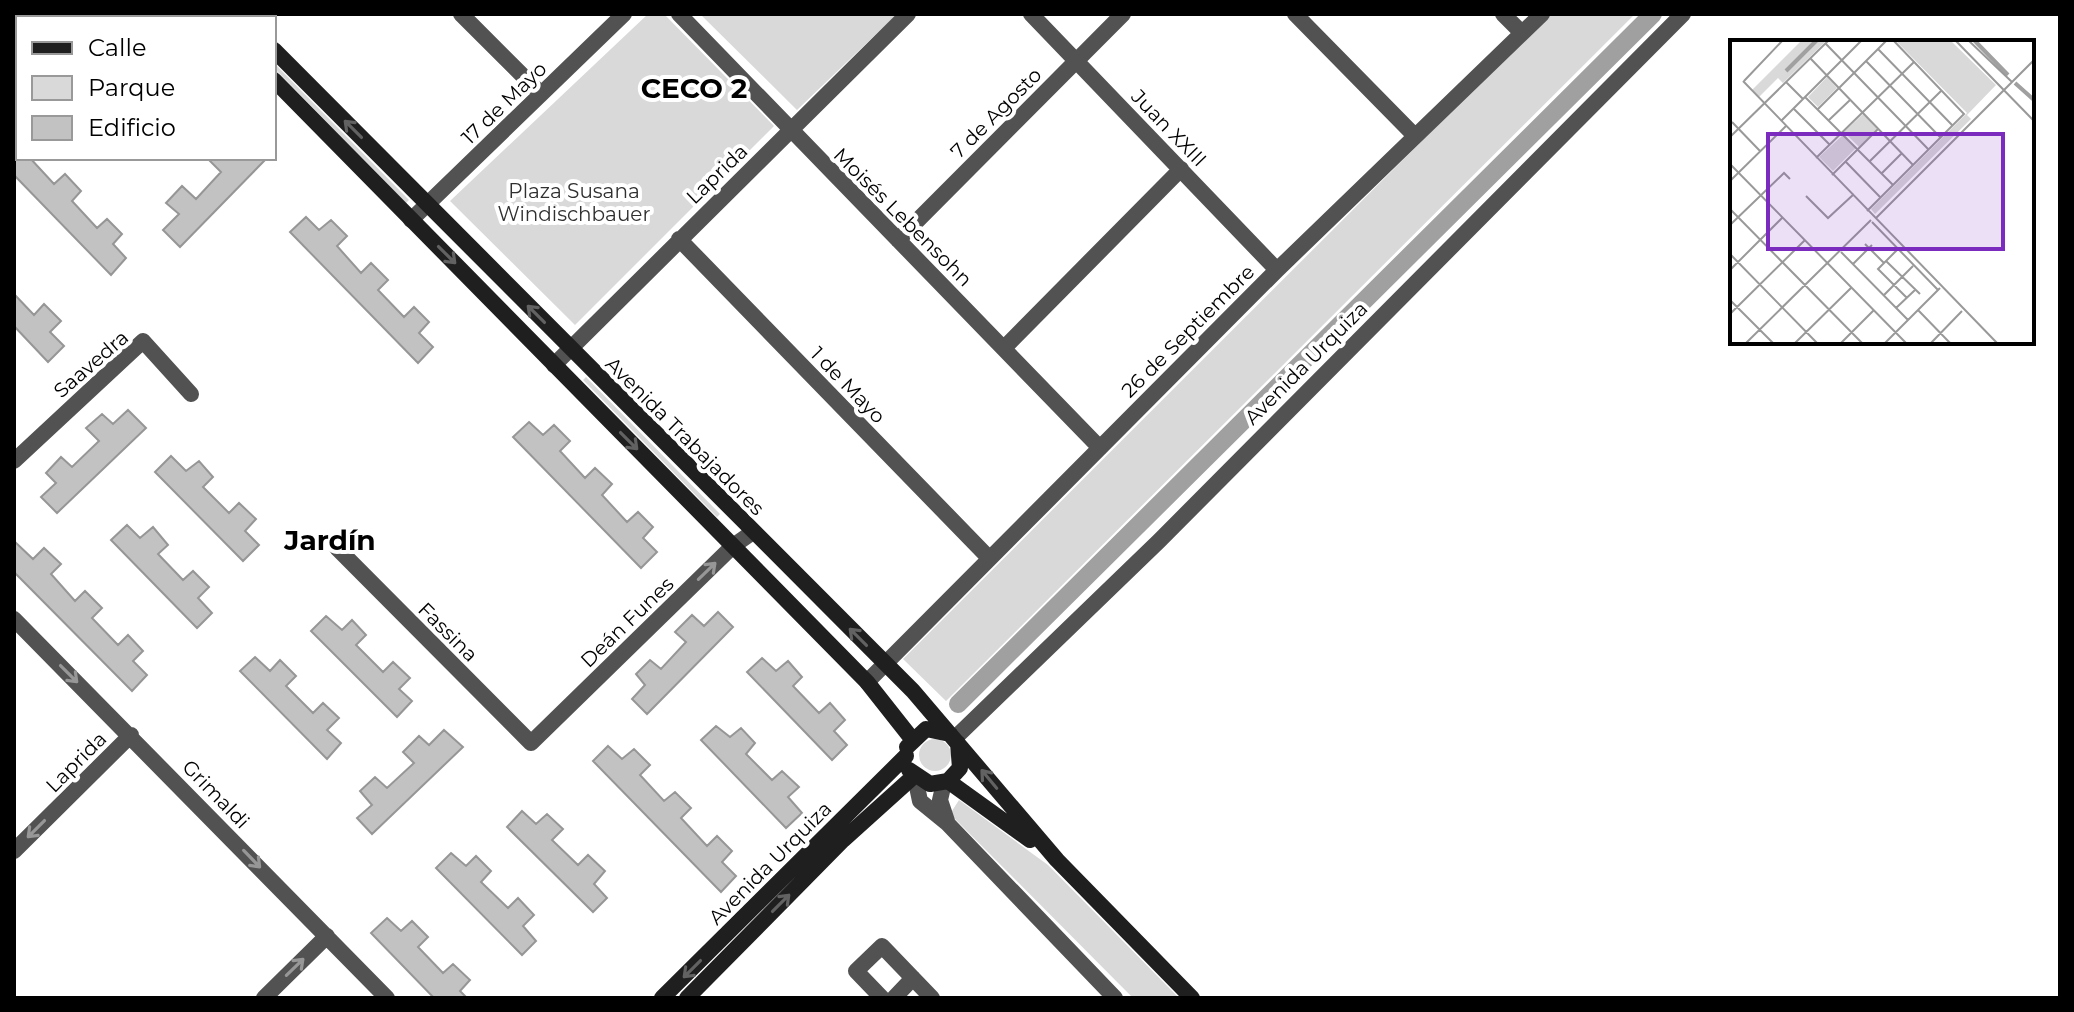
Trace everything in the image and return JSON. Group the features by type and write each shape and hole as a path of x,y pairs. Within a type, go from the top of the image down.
{"main road":[{"name":"Avenida Trabajadores","path":"276,52 885,663 954,738 1057,860 1192,998"},
{"path":"276,82 867,682 912,739"},
{"path":"926,729 954,738 962,759 960,768 946,782 930,784 914,776 906,756 912,739 926,729"},
{"name":"Avenida Urquiza","path":"662,998 906,756"},
{"name":"Avenida Urquiza","path":"687,998 843,840 914,776"},
{"name":"Avenida Trabajadores","path":"946,782 1057,860"}],"street":[{"path":"461,14 541,94"},
{"name":"17 de Mayo","path":"411,220 624,14"},
{"name":"Moisés Lebensohn","path":"679,14 1100,448"},
{"name":"Laprida","path":"554,365 908,14"},
{"name":"Juan XXIII","path":"1031,14 1277,270"},
{"name":"7 de Agosto","path":"898,240 1123,14"},
{"path":"1295,14 1415,136"},
{"path":"1503,14 1522,33"},
{"name":"26 de Septiembre","path":"867,682 1277,270 1542,14"},
{"name":"Avenida Urquiza","path":"954,738 1159,541 1683,14"},
{"path":"1004,348 1181,169"},
{"name":"1 de Mayo","path":"679,239 989,558"},
{"name":"Saavedra","path":"14,461 143,341 191,394"},
{"name":"Deán Funes","path":"531,743 733,546 753,532"},
{"name":"Fassina","path":"337,548 531,743"},
{"name":"Grimaldi","path":"14,619 387,998"},
{"name":"Laprida","path":"14,851 131,735"},
{"path":"914,776 920,801 947,823 1115,998"},
{"path":"946,782 940,800 947,823"},
{"path":"264,998 327,936"},
{"path":"882,998 856,971 882,946 932,998"},
{"path":"894,998 913,978"}],"green space":[{"name":"Plaza Susana Windischbauer","path":"648,14 664,14 774,126 575,325 450,201"},
{"path":"700,14 897,14 797,110"},
{"path":"1549,14 1635,14 946,701 903,659"},
{"path":"276,65 409,200 406,203 276,70"},
{"path":"586,377 720,514 717,517 583,380"},
{"path":"935,739 947,743 951,755 947,767 935,771 923,767 919,755 923,743"},
{"path":"959,800 1048,865 1179,998 1133,998 950,814"}],"building":[{"path":"14,158 32,160 54,184 65,174 81,191 72,201 97,228 107,219 122,234 113,244 126,258 111,275 14,175"},
{"path":"209,160 265,160 180,247 163,230 179,214 166,203 182,186 196,199 221,172"},
{"path":"306,217 319,230 331,220 347,236 337,246 361,273 371,263 388,280 378,290 404,317 414,307 429,322 419,333 433,347 418,363 290,232"},
{"path":"14,294 34,315 44,304 61,321 50,332 64,346 48,362 14,326"},
{"path":"128,410 146,428 57,513 41,497 56,483 46,473 61,457 72,467 99,441 86,428 102,414 113,424"},
{"path":"529,422 543,435 554,425 570,441 560,451 585,478 595,468 612,484 602,495 627,522 638,512 653,527 643,538 657,552 641,568 513,437"},
{"path":"171,456 186,471 199,461 213,477 203,487 229,513 239,503 256,519 245,531 259,545 243,561 155,472"},
{"path":"127,525 140,538 153,527 168,545 158,554 183,580 193,571 209,587 198,598 212,613 197,628 111,540"},
{"path":"14,541 33,559 44,548 61,564 51,574 75,601 85,591 102,608 92,618 118,645 128,635 143,651 133,661 147,675 132,691 14,572"},
{"path":"718,612 733,627 647,714 632,699 645,685 636,674 650,660 661,669 686,642 675,632 692,615 704,626"},
{"path":"326,616 342,630 352,620 366,635 356,645 383,672 393,662 410,678 399,689 412,701 397,717 311,631"},
{"path":"255,657 270,671 280,660 296,676 286,686 313,713 323,703 339,718 327,730 341,743 327,759 240,671"},
{"path":"762,658 776,671 788,661 802,677 793,686 819,713 830,703 845,720 834,731 847,745 832,760 747,672"},
{"path":"716,726 730,737 741,728 755,743 746,754 772,780 782,771 799,787 788,797 802,813 786,828 701,740"},
{"path":"444,730 463,747 372,834 357,818 372,805 360,791 375,777 387,788 414,763 403,752 419,736 429,745"},
{"path":"608,746 622,759 634,749 650,765 640,775 664,801 675,792 691,808 681,818 707,846 717,836 732,851 722,862 736,876 721,892 593,761"},
{"path":"522,811 536,824 547,814 563,829 552,840 578,865 588,855 605,871 594,884 607,898 593,912 507,827"},
{"path":"451,853 466,866 476,856 491,871 481,882 508,908 518,898 534,915 523,926 536,941 522,955 436,868"},
{"path":"387,918 401,931 412,921 428,937 418,947 443,973 453,964 470,980 460,991 467,998 434,998 371,933"}],"waterway":[{"path":"958,704 1653,14"}],"district":[{"name":"CECO 2","path":"694,88"},
{"name":"Jardín","path":"330,540"}]}
